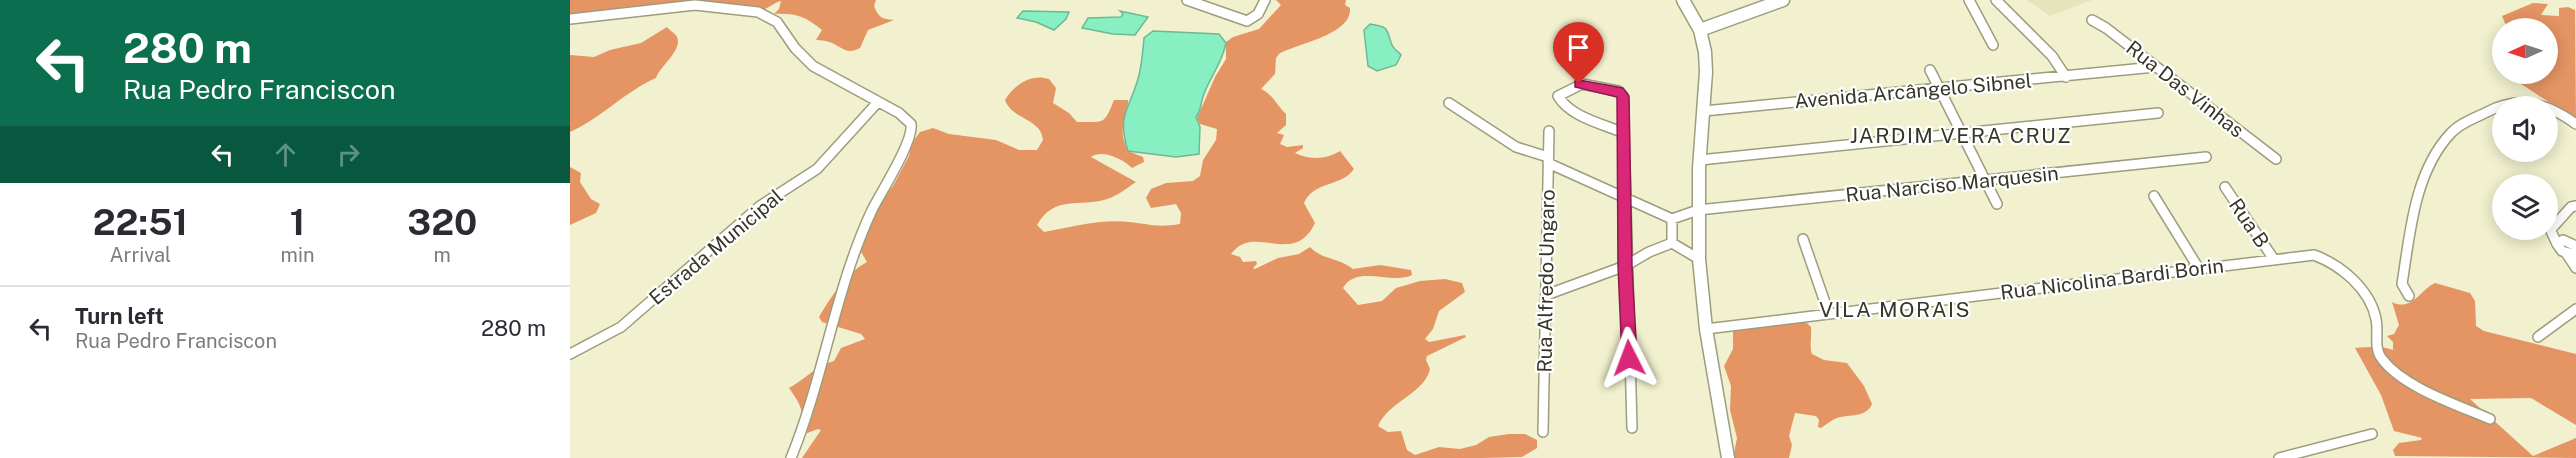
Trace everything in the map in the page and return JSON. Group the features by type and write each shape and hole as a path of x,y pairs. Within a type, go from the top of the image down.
{"main road":[{"path":"1683,0 1700,30 1706,58 1698,210 1699,259 1706,329 1728,458"},
{"path":"1700,30 1783,0"}],"street":[{"path":"1187,0 1210,10 1247,21 1257,14 1265,0"},
{"path":"1969,0 1993,45"},
{"path":"1996,0 2052,56 2066,77"},
{"path":"570,19 695,5 758,12 777,22 795,48 813,66 911,121 913,129 876,200 852,257 840,292 818,386 805,426 791,458"},
{"name":"Rua Das Vinhas","path":"2092,20 2106,28 2276,159"},
{"name":"Avenida Arcângelo Sibnel","path":"1704,111 2156,67"},
{"path":"1930,70 1997,204"},
{"path":"1624,133 1563,105 1558,96 1582,84 1621,92 1623,96 1624,133 1625,199 1625,266 1632,428"},
{"path":"2409,296 2402,284 2410,234 2426,173 2436,150 2453,130 2512,101 2529,101 2548,106 2576,124"},
{"name":"Estrada Municipal","path":"570,354 621,327 760,206 817,169 878,102"},
{"path":"1449,103 1491,128 1523,152 1548,160 1625,199 1672,219 1672,243"},
{"path":"1700,160 2158,113"},
{"name":"Rua Alfredo Ungaro","path":"1543,432 1549,131"},
{"name":"Rua Narciso Marquesin","path":"1672,219 1698,210 2206,157"},
{"name":"Rua B","path":"2225,187 2273,258"},
{"path":"2154,196 2199,269"},
{"path":"2576,206 2571,207 2551,231 2557,244 2571,254 2576,268"},
{"path":"2560,221 2560,228 2573,244"},
{"path":"1803,239 1829,314"},
{"path":"2557,244 2563,240 2573,244"},
{"path":"1546,295 1625,266 1649,252 1672,243"},
{"path":"1672,243 1699,259"},
{"name":"Rua Nicolina Bardi Borin","path":"1706,329 2273,258 2314,255 2330,262 2364,296 2376,318 2378,352 2382,360 2395,372 2430,392 2490,419"},
{"path":"2538,337 2576,309"},
{"path":"2279,458 2372,434"}],"shaded area":[{"path":"570,0 876,0 874,6 879,15 894,20 868,30 860,48 848,51 830,42 816,40 822,30 810,21 794,15 774,14 779,9 781,1 758,11 703,11 698,5 570,21"},
{"path":"1276,0 1346,0 1345,5 1350,8 1348,17 1333,32 1279,54 1276,58 1275,74 1261,89 1272,97 1286,114 1286,125 1277,133 1284,135 1280,144 1287,147 1303,145 1303,148 1295,153 1312,158 1329,156 1340,151 1354,169 1349,175 1321,187 1308,196 1304,203 1315,223 1306,236 1296,242 1285,244 1251,242 1240,245 1231,254 1240,257 1243,262 1256,261 1257,264 1253,268 1255,269 1278,258 1299,254 1310,247 1353,269 1380,265 1411,270 1412,275 1404,277 1365,276 1349,281 1343,288 1358,305 1382,301 1396,288 1420,281 1445,279 1462,283 1465,292 1439,311 1433,329 1425,339 1429,342 1465,335 1466,337 1427,356 1426,360 1430,369 1426,378 1421,385 1383,417 1378,426 1388,432 1401,431 1407,450 1415,455 1439,447 1460,449 1476,445 1489,437 1509,434 1525,434 1537,440 1537,448 1522,457 1481,458 802,458 821,430 802,435 801,410 789,388 822,366 834,361 841,348 865,339 861,334 822,322 819,317 852,272 867,262 860,250 874,209 893,186 909,156 912,143 920,132 933,128 949,134 996,140 1019,150 1037,150 1043,140 1041,133 1032,123 1014,112 1005,100 1018,85 1036,78 1049,79 1056,88 1053,103 1069,113 1077,122 1098,122 1108,114 1114,100 1128,100 1123,136 1128,151 1143,157 1144,162 1132,168 1112,156 1101,154 1091,157 1136,182 1107,199 1068,204 1052,209 1037,225 1044,232 1107,222 1159,226 1180,224 1181,213 1176,204 1151,208 1146,198 1151,189 1166,183 1193,181 1200,176 1203,160 1216,140 1217,129 1200,124 1197,118 1215,77 1226,59 1226,42 1233,37 1259,29 1281,5"},
{"path":"2027,0 2092,0 2050,16"},
{"path":"2533,3 2548,4 2541,15 2559,16 2559,8 2568,7 2575,10 2576,120 2558,108 2558,96 2539,96 2521,84 2558,84 2558,18 2503,18 2502,16"},
{"path":"1023,11 1069,12 1066,19 1054,30 1036,22 1017,18"},
{"path":"1120,11 1148,17 1135,35 1113,34 1082,28 1088,18 1121,17 1123,14"},
{"path":"1370,24 1381,26 1386,30 1393,47 1401,55 1396,65 1377,71 1368,66 1364,30"},
{"path":"667,27 677,37 677,47 656,78 570,132 570,55 594,57 610,50 641,43"},
{"path":"1153,31 1219,34 1226,43 1196,117 1200,127 1199,154 1176,157 1128,151 1124,119 1139,75 1144,38"},
{"path":"570,167 581,173 580,182 591,199 600,204 596,213 570,225"},
{"path":"2435,283 2470,293 2475,301 2476,326 2484,331 2576,354 2576,425 2531,398 2470,399 2533,456 2576,438 2576,458 2395,456 2393,450 2399,443 2422,438 2394,431 2381,395 2355,348 2379,347 2393,350 2393,342 2387,336 2394,334 2399,325 2392,302 2405,304 2410,302"},
{"path":"1795,321 1806,322 1811,327 1812,354 1824,360 1847,363 1864,386 1872,404 1862,414 1837,418 1821,428 1818,427 1819,420 1816,416 1795,413 1789,436 1792,445 1789,458 1733,458 1737,438 1730,410 1731,386 1724,366 1733,349 1733,332 1738,329"}],"district":[{"name":"JARDIM VERA CRUZ","path":"1961,135"},
{"name":"VILA MORAIS","path":"1895,309"}],"route":[{"path":"1579,84 1618,91 1623,96 1625,266 1629,358"}]}
